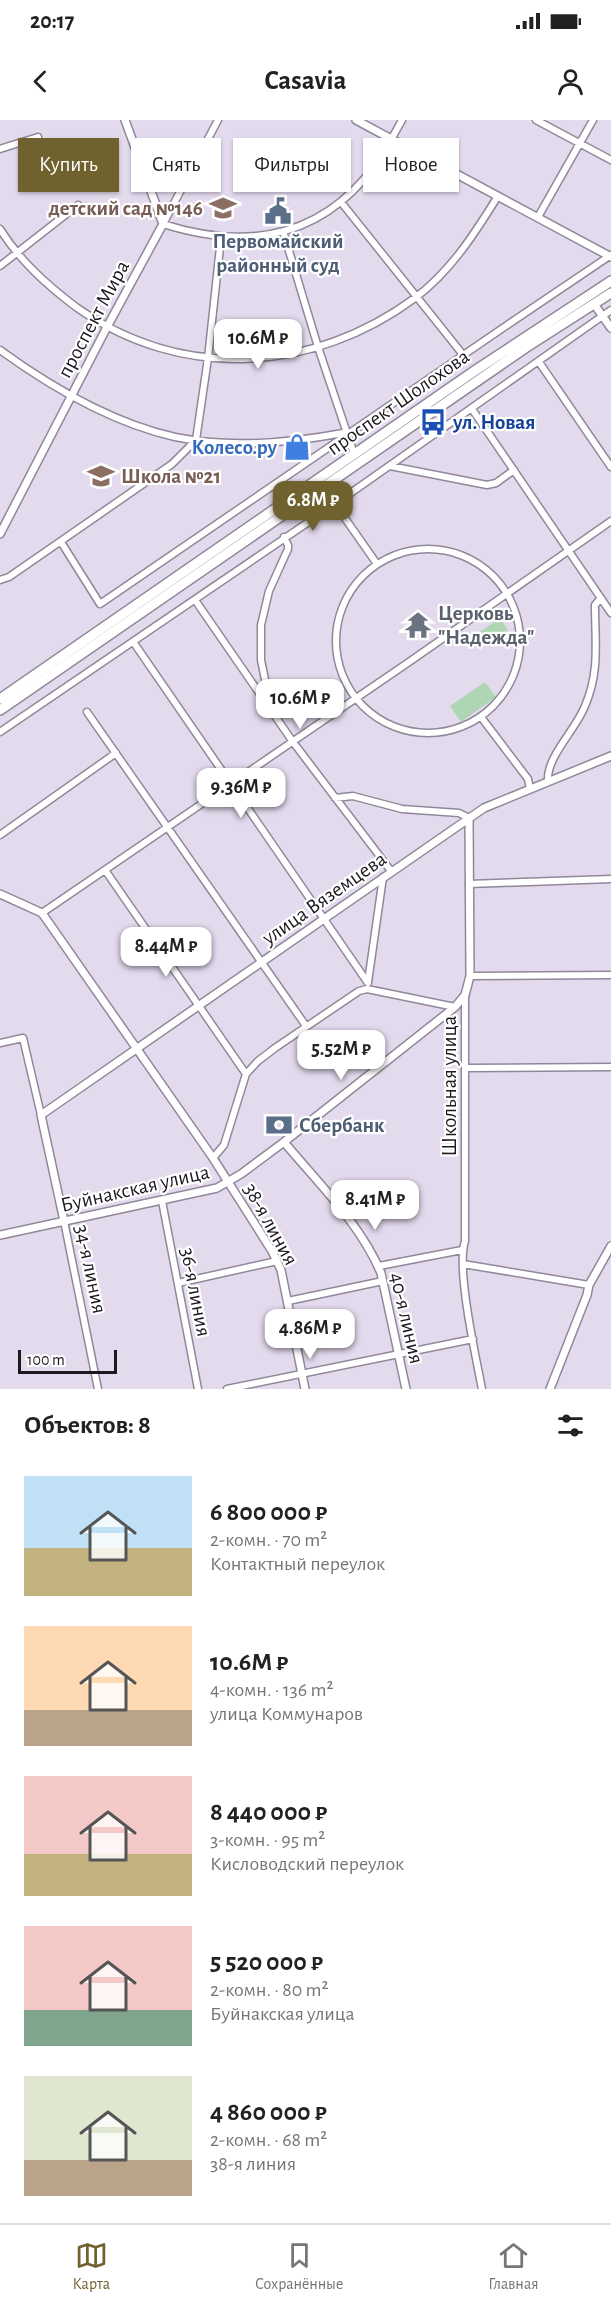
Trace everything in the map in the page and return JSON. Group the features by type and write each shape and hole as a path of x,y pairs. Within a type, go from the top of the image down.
{"main road":[{"name":"проспект Шолохова","path":"0,699 354,454 611,281"},
{"name":"проспект Шолохова","path":"0,710 525,348 611,293"}],"street":[{"path":"125,120 132,138"},
{"name":"проспект Мира","path":"208,138 218,120"},
{"path":"356,120 390,138"},
{"path":"393,138 402,120"},
{"path":"536,120 611,160"},
{"path":"538,217 593,120"},
{"path":"0,149 38,137"},
{"path":"60,542 100,604 346,433 610,256 459,175"},
{"path":"153,192 163,224 195,234 221,238 248,238 283,231 314,219 341,202 363,180"},
{"name":"проспект Мира","path":"0,534 179,192"},
{"path":"0,230 29,267 59,294 107,327 154,346 208,358 268,357 345,339 369,328 417,297 441,276 498,196"},
{"path":"341,202 464,356"},
{"path":"0,266 78,204"},
{"path":"283,231 318,347 354,454"},
{"path":"0,580 9,577 172,464 196,440 208,358 221,238"},
{"path":"594,304 611,328"},
{"path":"0,732 335,504 611,310"},
{"path":"0,350 24,368 71,396 138,425 174,437 196,440 278,441 315,439 346,433"},
{"path":"539,362 611,467"},
{"path":"472,409 611,613"},
{"path":"390,465 487,485 496,483 514,470"},
{"path":"335,504 377,564"},
{"path":"0,894 42,913 611,521"},
{"path":"264,699 267,689 261,660 261,625 269,591 288,549 284,537"},
{"path":"410,550 448,551 466,557 484,567 508,594 515,608 520,629 520,649 515,672 506,692 481,717 453,730 434,733 398,728 382,721 366,709 348,686 339,666 336,651 337,626 345,600 355,584 377,564 410,550"},
{"path":"548,780 551,761 576,726 592,687 597,644 595,605 601,598"},
{"path":"195,600 293,742 391,871"},
{"path":"134,642 368,986"},
{"path":"87,712 306,1026"},
{"path":"481,717 528,779 530,789"},
{"path":"0,835 116,753"},
{"name":"улица Вяземцева","path":"41,1115 484,808 611,756"},
{"path":"335,798 353,796 402,809 459,813 469,818"},
{"name":"Школьная улица","path":"469,818 470,976 465,995 465,1242 462,1250 482,1389"},
{"path":"105,870 246,1074"},
{"path":"368,986 383,877"},
{"path":"469,884 611,879"},
{"name":"38-я линия","path":"42,913 213,1158 277,1261 288,1301 305,1389"},
{"path":"470,976 611,975"},
{"path":"213,1158 224,1145 246,1074 258,1061 359,991 368,986 455,1006"},
{"name":"Буйнакская улица","path":"0,1235 217,1188 241,1174 284,1142 455,1006 465,995"},
{"name":"34-я линия","path":"0,1043 22,1038 64,1221 98,1389"},
{"path":"465,1068 611,1067"},
{"name":"40-я линия","path":"284,1142 364,1238 379,1266 406,1389"},
{"name":"36-я линия","path":"162,1201 198,1389"},
{"path":"550,1389 589,1285 611,1246"},
{"path":"379,1266 462,1250"},
{"path":"178,1282 277,1261"},
{"path":"463,1264 589,1285"},
{"path":"288,1301 383,1281"},
{"path":"226,1389 473,1339"}],"green space":[{"path":"500,618 508,630 486,646 477,634"},
{"path":"485,682 496,697 461,722 450,706"}],"place":[{"name":"детский сад №146","path":"223,208"},
{"name":"Первомайский районный суд","path":"278,211"},
{"name":"ул. Новая","path":"433,422"},
{"name":"Колесо.ру","path":"297,447"},
{"name":"Школа №21","path":"101,476"},
{"name":"Церковь \"Надежда\"","path":"418,625"},
{"name":"Сбербанк","path":"279,1125"}]}
